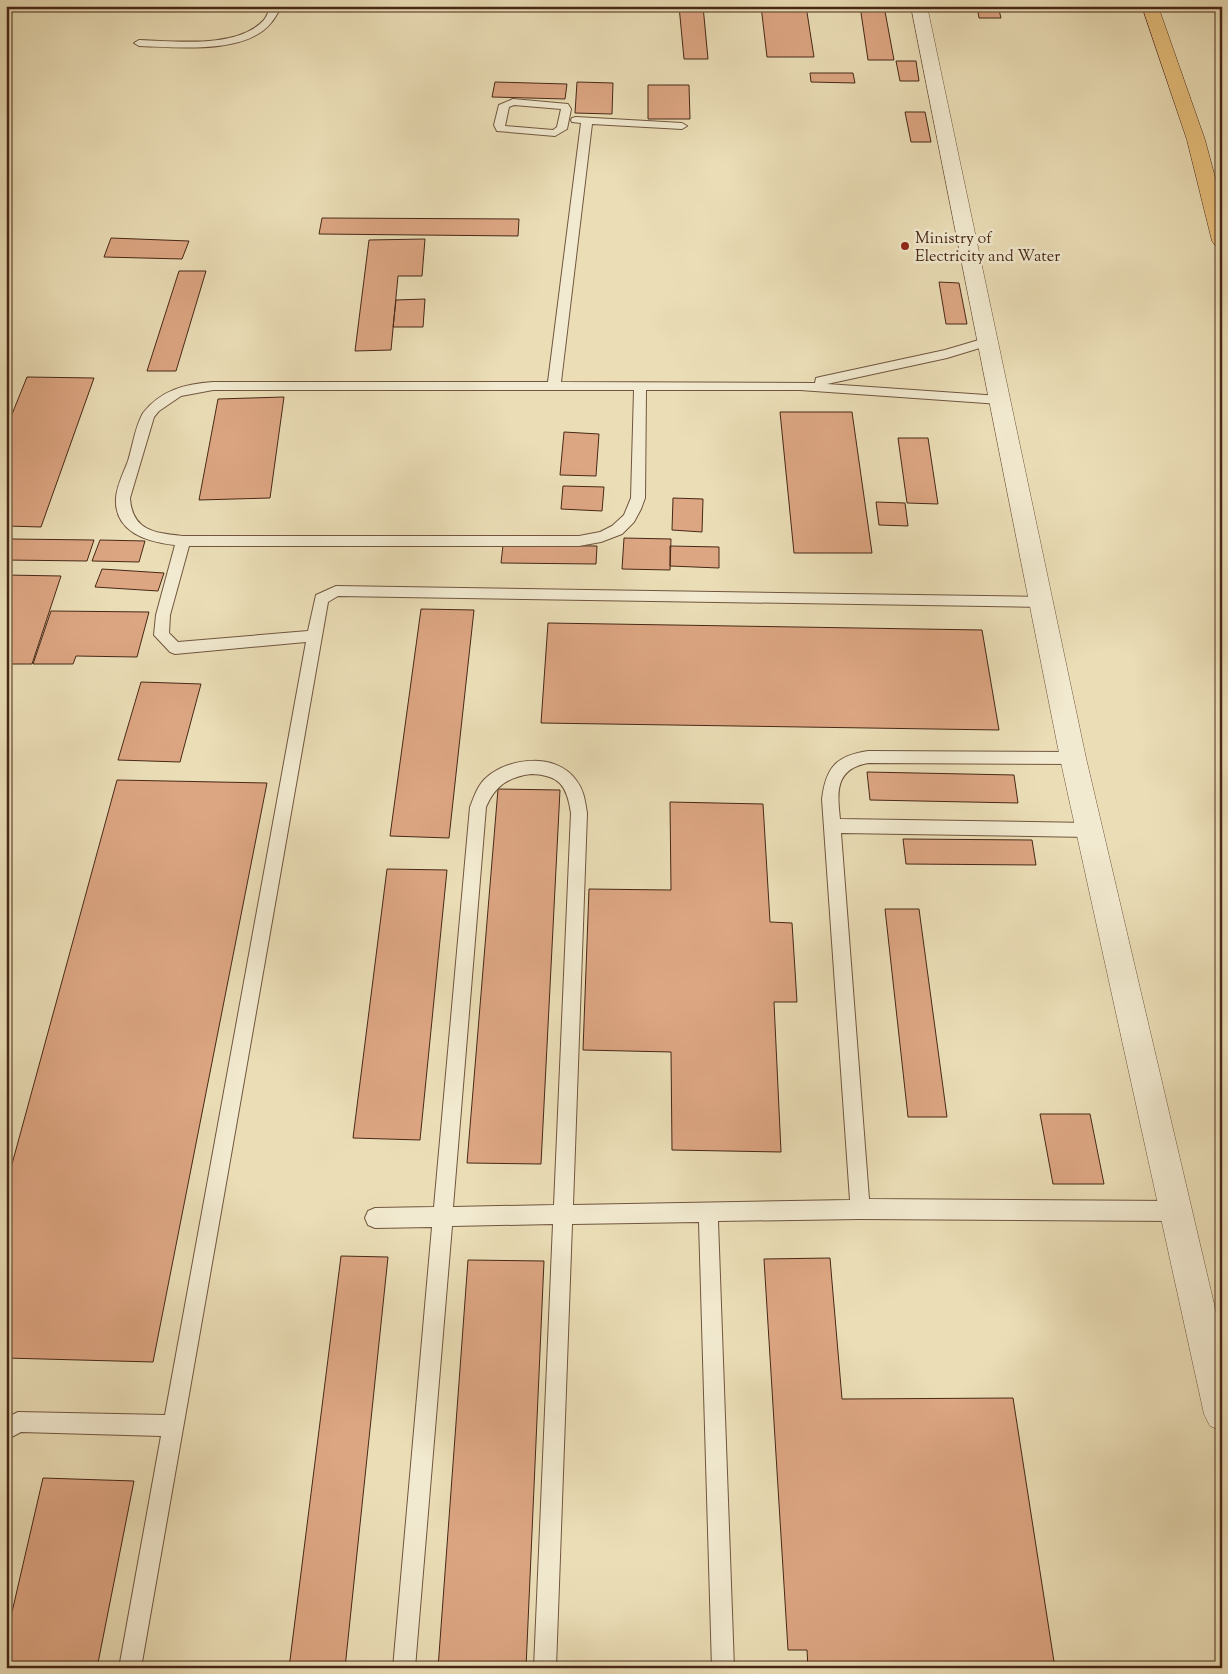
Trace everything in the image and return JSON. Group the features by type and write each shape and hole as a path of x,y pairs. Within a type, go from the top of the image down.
{"highway":[{"path":"1150,6 1196,140 1222,241"},
{"path":"1196,140 1222,197"}],"street":[{"path":"918,6 1043,602 1073,758 1222,1414"}],"lane":[{"path":"139,43 217,43 234,40 262,27 271,19 277,6"},
{"path":"510,102 562,104 566,107 564,120 562,129 555,133 507,131 499,127 504,106 510,102"},
{"path":"564,120 682,126"},
{"path":"554,386 587,121"},
{"path":"800,386 947,354 989,341"},
{"path":"640,386 638,498 634,512 625,525 615,533 579,541 183,541 145,535 134,528 125,518 124,497 148,416 154,406 165,398 193,388 213,386 554,386 640,386 800,386 1000,400"},
{"path":"183,541 163,615 161,635 176,648 315,636"},
{"path":"130,1668 321,599 336,591 1043,602"},
{"path":"860,1209 830,799 833,778 843,765 858,758 1073,758"},
{"path":"404,1668 478,807 483,793 492,781 517,769 532,768 547,769 568,780 577,797 579,813 545,1668"},
{"path":"832,826 1089,830"},
{"path":"375,1218 442,1215 564,1215 860,1209 1175,1211"},
{"path":"708,1212 723,1668"},
{"path":"6,1430 18,1422 174,1426"}],"building":[{"path":"143,6 260,6 259,7"},
{"path":"679,6 703,6 708,59 684,59"},
{"path":"761,6 806,6 814,57 767,57"},
{"path":"860,6 884,6 894,60 868,60"},
{"path":"977,6 998,6 1001,18 979,18"},
{"path":"896,61 916,61 919,81 900,81"},
{"path":"810,73 853,73 855,83 811,82"},
{"path":"495,82 567,84 565,99 492,97"},
{"path":"577,82 613,83 612,114 575,113"},
{"path":"648,85 689,85 690,119 648,119"},
{"path":"905,112 925,112 931,142 911,142"},
{"path":"322,218 519,219 518,236 319,234"},
{"path":"111,238 189,241 182,259 104,257"},
{"path":"425,239 422,276 398,276 391,350 355,351 369,240"},
{"path":"179,271 206,271 176,371 147,371"},
{"path":"939,282 959,283 967,324 946,324"},
{"path":"425,299 423,327 393,327 396,300"},
{"path":"27,377 94,378 41,527 6,526 6,429"},
{"path":"284,397 270,498 199,500 218,399"},
{"path":"780,412 852,412 872,553 794,553"},
{"path":"564,432 599,434 596,476 560,475"},
{"path":"898,438 928,438 938,504 907,503"},
{"path":"563,486 604,487 602,511 561,509"},
{"path":"673,498 703,499 702,532 672,530"},
{"path":"876,502 905,503 908,526 879,525"},
{"path":"624,538 671,539 670,570 622,569"},
{"path":"11,539 94,540 87,561 6,560 6,550"},
{"path":"100,540 145,541 139,562 92,561"},
{"path":"503,545 597,546 596,564 501,563"},
{"path":"670,546 719,547 719,568 670,566"},
{"path":"102,569 164,573 158,591 95,587"},
{"path":"6,575 61,576 32,664 6,664"},
{"path":"421,609 474,610 449,838 390,836"},
{"path":"51,611 149,612 137,657 76,656 73,664 33,664"},
{"path":"548,623 982,630 999,730 541,723"},
{"path":"141,682 201,684 180,762 118,760"},
{"path":"867,772 1014,775 1018,803 870,800"},
{"path":"117,780 267,783 153,1362 6,1358 6,1186"},
{"path":"498,789 560,790 541,1164 467,1163"},
{"path":"670,802 763,804 770,922 792,923 797,1002 774,1002 781,1152 672,1150 671,1052 583,1050 589,889 671,890"},
{"path":"903,839 1032,840 1036,865 906,864"},
{"path":"387,869 447,870 420,1140 353,1138"},
{"path":"885,909 919,909 947,1117 908,1117"},
{"path":"1040,1114 1090,1114 1104,1184 1053,1184"},
{"path":"341,1256 388,1257 345,1668 289,1668"},
{"path":"830,1258 842,1399 1013,1398 1055,1668 808,1668 807,1650 788,1650 764,1259"},
{"path":"468,1260 544,1261 526,1668 438,1668"},
{"path":"43,1478 134,1481 97,1668 6,1668 6,1638"}],"place":[{"name":"Ministry of Electricity and Water","path":"905,246"}]}
